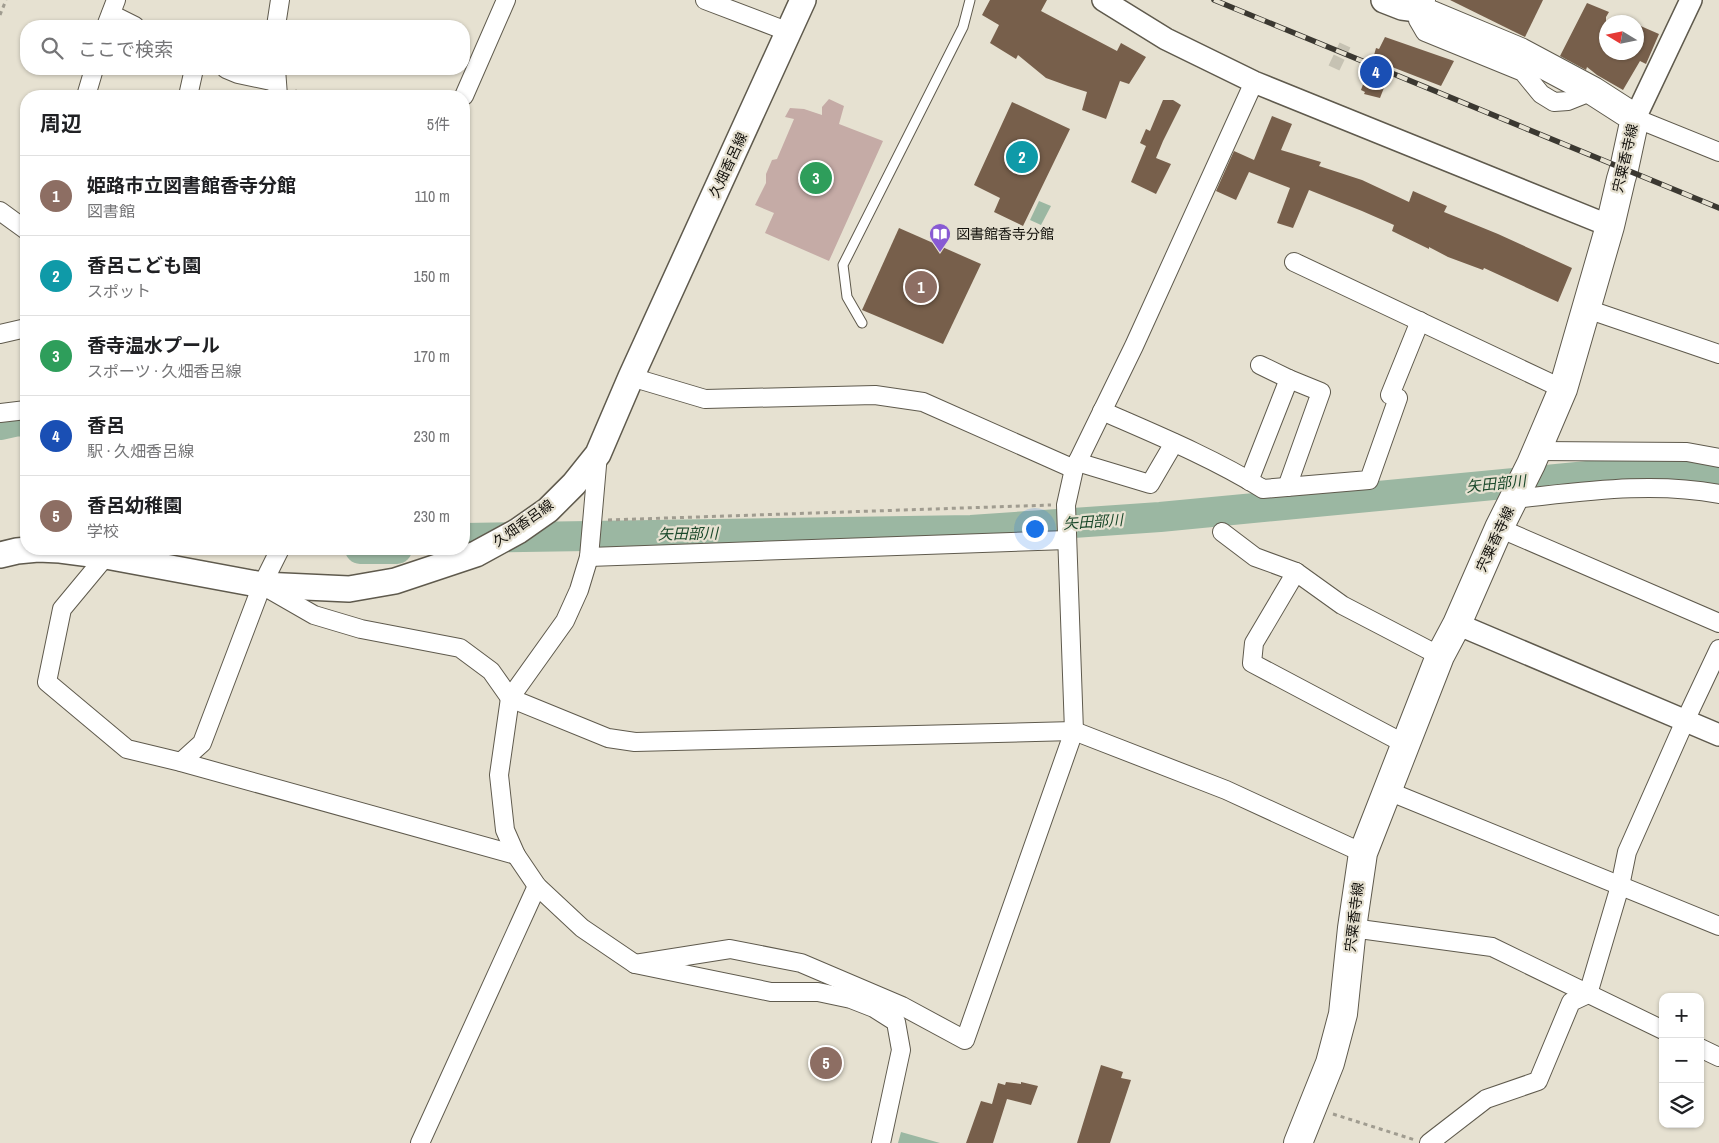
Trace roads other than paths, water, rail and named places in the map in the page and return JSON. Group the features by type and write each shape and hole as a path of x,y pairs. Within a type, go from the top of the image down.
{"main road":[{"name":"久畑香呂線","path":"121,555 262,585 349,589 395,581 476,554 518,531 548,510 574,484 598,454 803,0"},
{"path":"1384,0 1402,7 1419,5"},
{"name":"宍粟香寺線","path":"1298,1143 1330,1063 1343,1014 1352,928 1363,853 1440,656 1457,624 1498,528 1534,458 1564,389 1610,226 1635,118 1593,91 1520,52 1419,5"},
{"name":"久畑香呂線","path":"0,555 20,551"}],"street":[{"path":"277,20 280,0"},
{"path":"467,90 506,0"},
{"path":"705,0 789,32"},
{"path":"1103,0 1166,39 1254,82 1610,226"},
{"path":"1691,0 1635,118 1719,152"},
{"path":"111,13 124,20"},
{"path":"88,90 92,75"},
{"path":"189,90 193,75"},
{"path":"243,75 276,82"},
{"path":"965,1040 1074,731 1066,505 1076,466 1134,346 1254,82"},
{"path":"0,211 20,226"},
{"path":"1294,262 1564,389"},
{"path":"1587,309 1719,354"},
{"path":"1102,411 1174,443 1263,489 1369,480 1398,398 1390,395 1420,321"},
{"path":"0,334 20,329"},
{"path":"1260,365 1321,392 1287,487"},
{"path":"631,378 705,400 875,395 923,402 1076,466 1150,484 1174,443"},
{"path":"1249,481 1289,379"},
{"path":"0,413 20,411"},
{"path":"1534,458 1687,452 1719,458"},
{"path":"598,454 588,558 579,590 565,621 510,698 499,775 506,830 516,855 537,886 582,928 635,964 771,992 818,992 851,999 874,1008 896,1022 922,1026 965,1040"},
{"path":"1513,499 1626,487 1704,491 1719,494"},
{"path":"1498,528 1719,623"},
{"path":"1222,532 1255,556 1296,572 1342,604 1440,656"},
{"path":"588,558 1067,540"},
{"path":"105,555 62,609 47,682 128,749 516,855"},
{"path":"181,762 202,743 262,585 277,555"},
{"path":"1296,572 1254,643 1252,663 1405,744"},
{"path":"262,585 314,615 361,629 460,648 491,671 510,698 608,738 635,742 1074,731 1226,790 1363,853"},
{"path":"1457,624 1719,735"},
{"path":"1429,1143 1486,1099 1538,1081 1571,1002 1588,994 1620,886 1627,852 1684,721 1719,649"},
{"path":"1388,791 1719,926"},
{"path":"420,1143 537,886"},
{"path":"1352,928 1492,947 1659,1028"},
{"path":"635,964 730,950 801,962 902,1006 965,1040"},
{"path":"881,1143 901,1050 896,1022"},
{"path":"1704,1050 1719,1057"}],"lane":[{"path":"862,323 847,297 843,265 963,27 970,0"}],"waterway":[{"name":"矢田部川","path":"0,425 20,421"},
{"name":"矢田部川","path":"470,538 971,530 1160,517 1608,474 1694,470 1719,475"}],"tunnel":[{"path":"1334,68 1345,45"}],"railway":[{"path":"1214,0 1719,208"}],"place":[{"name":"香呂","path":"1376,72"},
{"name":"香呂こども園","path":"1022,157"},
{"name":"香寺温水プール","path":"816,178"},
{"name":"図書館香寺分館","path":"940,253"},
{"name":"姫路市立図書館香寺分館","path":"921,287"},
{"name":"香呂幼稚園","path":"826,1063"}]}
